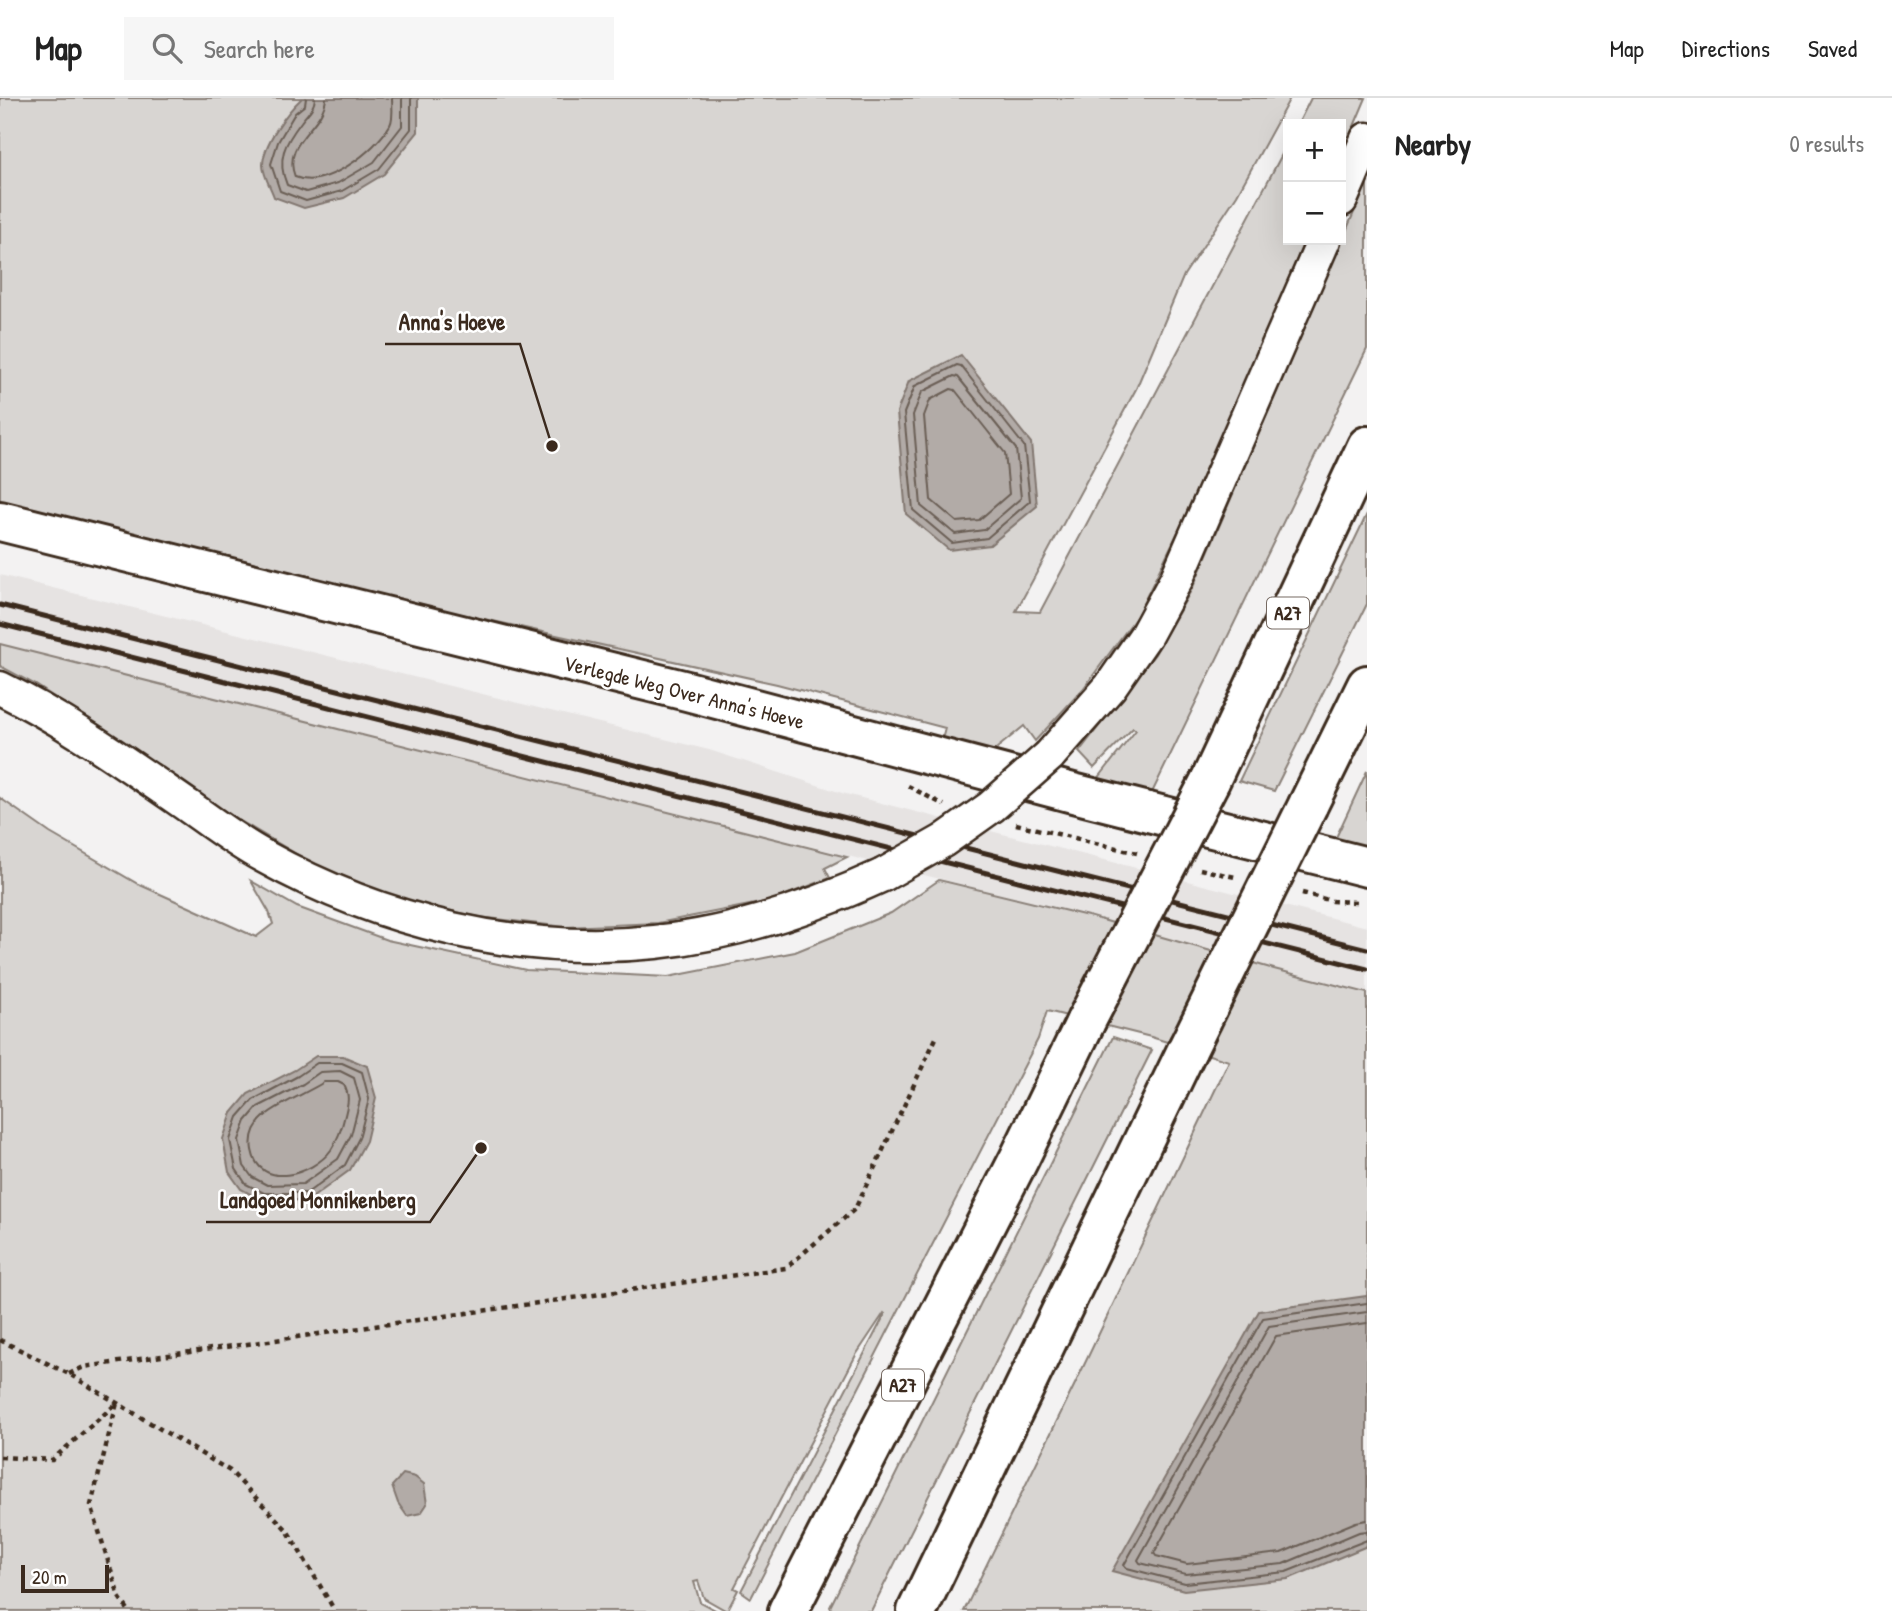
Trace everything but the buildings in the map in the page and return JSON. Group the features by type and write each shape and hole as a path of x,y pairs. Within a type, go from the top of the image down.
{"main road":[{"name":"A27","path":"788,1611 1210,781 1367,446"},
{"name":"Verlegde Weg Over Anna's Hoeve","path":"0,522 687,691 1367,867"},
{"path":"917,1611 1188,1048 1367,685"}],"lane":[{"path":"1346,188 1367,139"},
{"path":"0,688 82,734 262,856 340,894 423,923 512,940 584,944 655,942 723,931 794,912 883,875 943,841 991,807 1049,756 1110,687 1146,635 1171,589 1322,245"}],"path":[{"path":"896,780 951,808"},
{"path":"1006,822 1142,855"},
{"path":"1196,868 1237,878"},
{"path":"1291,891 1332,901 1367,902"},
{"path":"69,1374 84,1367 786,1268 855,1209 937,1036"},
{"path":"0,1339 69,1374 230,1471 287,1530 335,1611"},
{"path":"0,1457 52,1460 117,1403"},
{"path":"117,1403 91,1505 119,1597 129,1611"}],"shaded area":[{"path":"0,98 1290,98 1237,195 1184,275 1136,389 1016,611 1040,612 1283,152 1283,245 1303,245 1196,495 1137,616 1083,689 1035,741 1024,726 991,753 942,740 945,728 777,684 443,610 0,504"},
{"path":"1311,98 1366,98 1346,145 1346,119 1300,119"},
{"path":"1367,182 1367,349 1148,801 1097,780 1136,730 1133,728 1094,768 1079,752 1155,654 1193,587 1340,245 1346,245 1346,231"},
{"path":"1367,514 1367,604 1274,791 1239,781"},
{"path":"0,575 709,750 842,793 1367,927 1367,993 1092,917 0,644"},
{"path":"0,644 847,857 825,868 830,878 770,901 658,923 566,927 479,917 396,899 310,862 237,819 36,685 0,666"},
{"path":"1367,771 1367,854 1332,846"},
{"path":"0,798 50,833 138,884 256,937 273,924 251,881 297,907 387,940 526,970 668,977 795,952 891,913 939,880 1092,917 1367,993 1367,1611 964,1611 1229,1061 1151,1037 1047,1011 1038,1039 751,1598 741,1591 884,1313 856,1355 734,1588 738,1590 727,1611 704,1598 698,1581 694,1582 700,1602 717,1611 0,1611"},
{"path":"1113,1037 1152,1050 871,1611 833,1611 830,1607"}],"water":[{"path":"302,98 418,98 418,132 384,174 344,198 304,208 274,197 263,165 271,138"},
{"path":"961,355 1031,443 1037,506 990,545 949,550 906,514 897,412 909,381"},
{"path":"316,1056 343,1056 367,1066 376,1098 366,1141 350,1170 309,1200 263,1201 241,1189 229,1172 223,1139 232,1113 248,1094"},
{"path":"1367,1296 1367,1546 1288,1579 1184,1590 1112,1571 1259,1311"},
{"path":"403,1474 415,1477 424,1484 427,1504 421,1513 407,1516 398,1503 392,1486"}],"railway":[{"path":"0,605 1367,949"},
{"path":"0,624 1367,969"}],"place":[{"name":"Anna's Hoeve","path":"552,446"},
{"name":"Landgoed Monnikenberg","path":"481,1148"}]}
